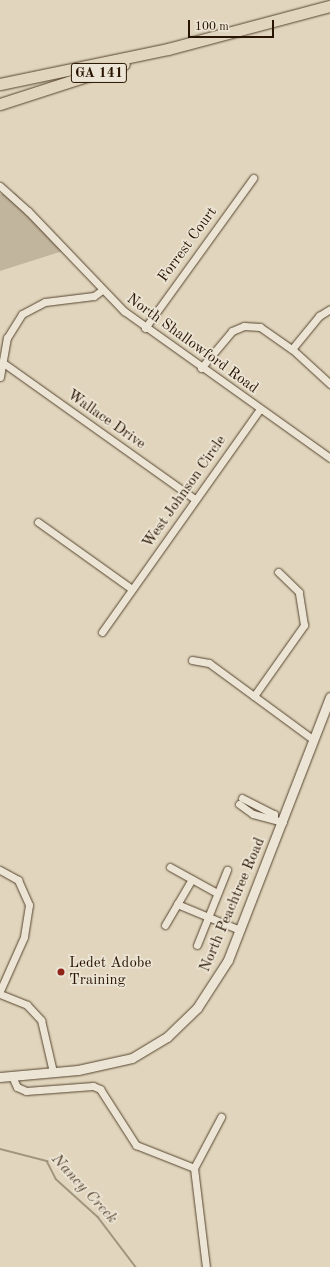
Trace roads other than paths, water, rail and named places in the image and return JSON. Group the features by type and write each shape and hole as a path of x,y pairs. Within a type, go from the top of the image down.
{"highway":[{"name":"GA 141","path":"0,84 168,49 330,6"},
{"name":"GA 141","path":"0,104 168,49"}],"street":[{"name":"Forrest Court","path":"145,328 253,178"},
{"name":"North Shallowford Road","path":"0,186 28,211 102,290 145,328 330,458"},
{"path":"0,377 2,362 11,327 22,314 45,302 94,296 102,290"},
{"path":"292,349 319,316 330,309"},
{"path":"201,368 219,343 244,326 260,327 292,349 330,384"},
{"name":"Wallace Drive","path":"2,362 195,499"},
{"name":"West Johnson Circle","path":"102,632 260,409"},
{"path":"38,522 132,589"},
{"path":"254,696 304,625 299,592 278,572"},
{"path":"192,660 209,663 314,740"},
{"name":"North Peachtree Road","path":"0,1077 105,1066 132,1058 167,1037 213,988 240,930 279,820 314,740 330,697"},
{"path":"240,801 274,814 279,820 253,814 240,801"},
{"path":"170,867 217,893"},
{"path":"0,870 18,880 30,905 24,937 0,992 27,1005 41,1020 52,1072"},
{"path":"197,945 227,870"},
{"path":"165,925 192,879"},
{"path":"177,904 240,930"},
{"path":"12,1076 17,1087 26,1091 93,1086 100,1089 136,1146 194,1168"},
{"path":"206,1267 194,1168 221,1117"}],"waterway":[{"name":"Nancy Creek","path":"0,1149 47,1161 56,1179 98,1217 136,1267"}],"place":[{"name":"Ledet Adobe Training","path":"61,972"}]}
